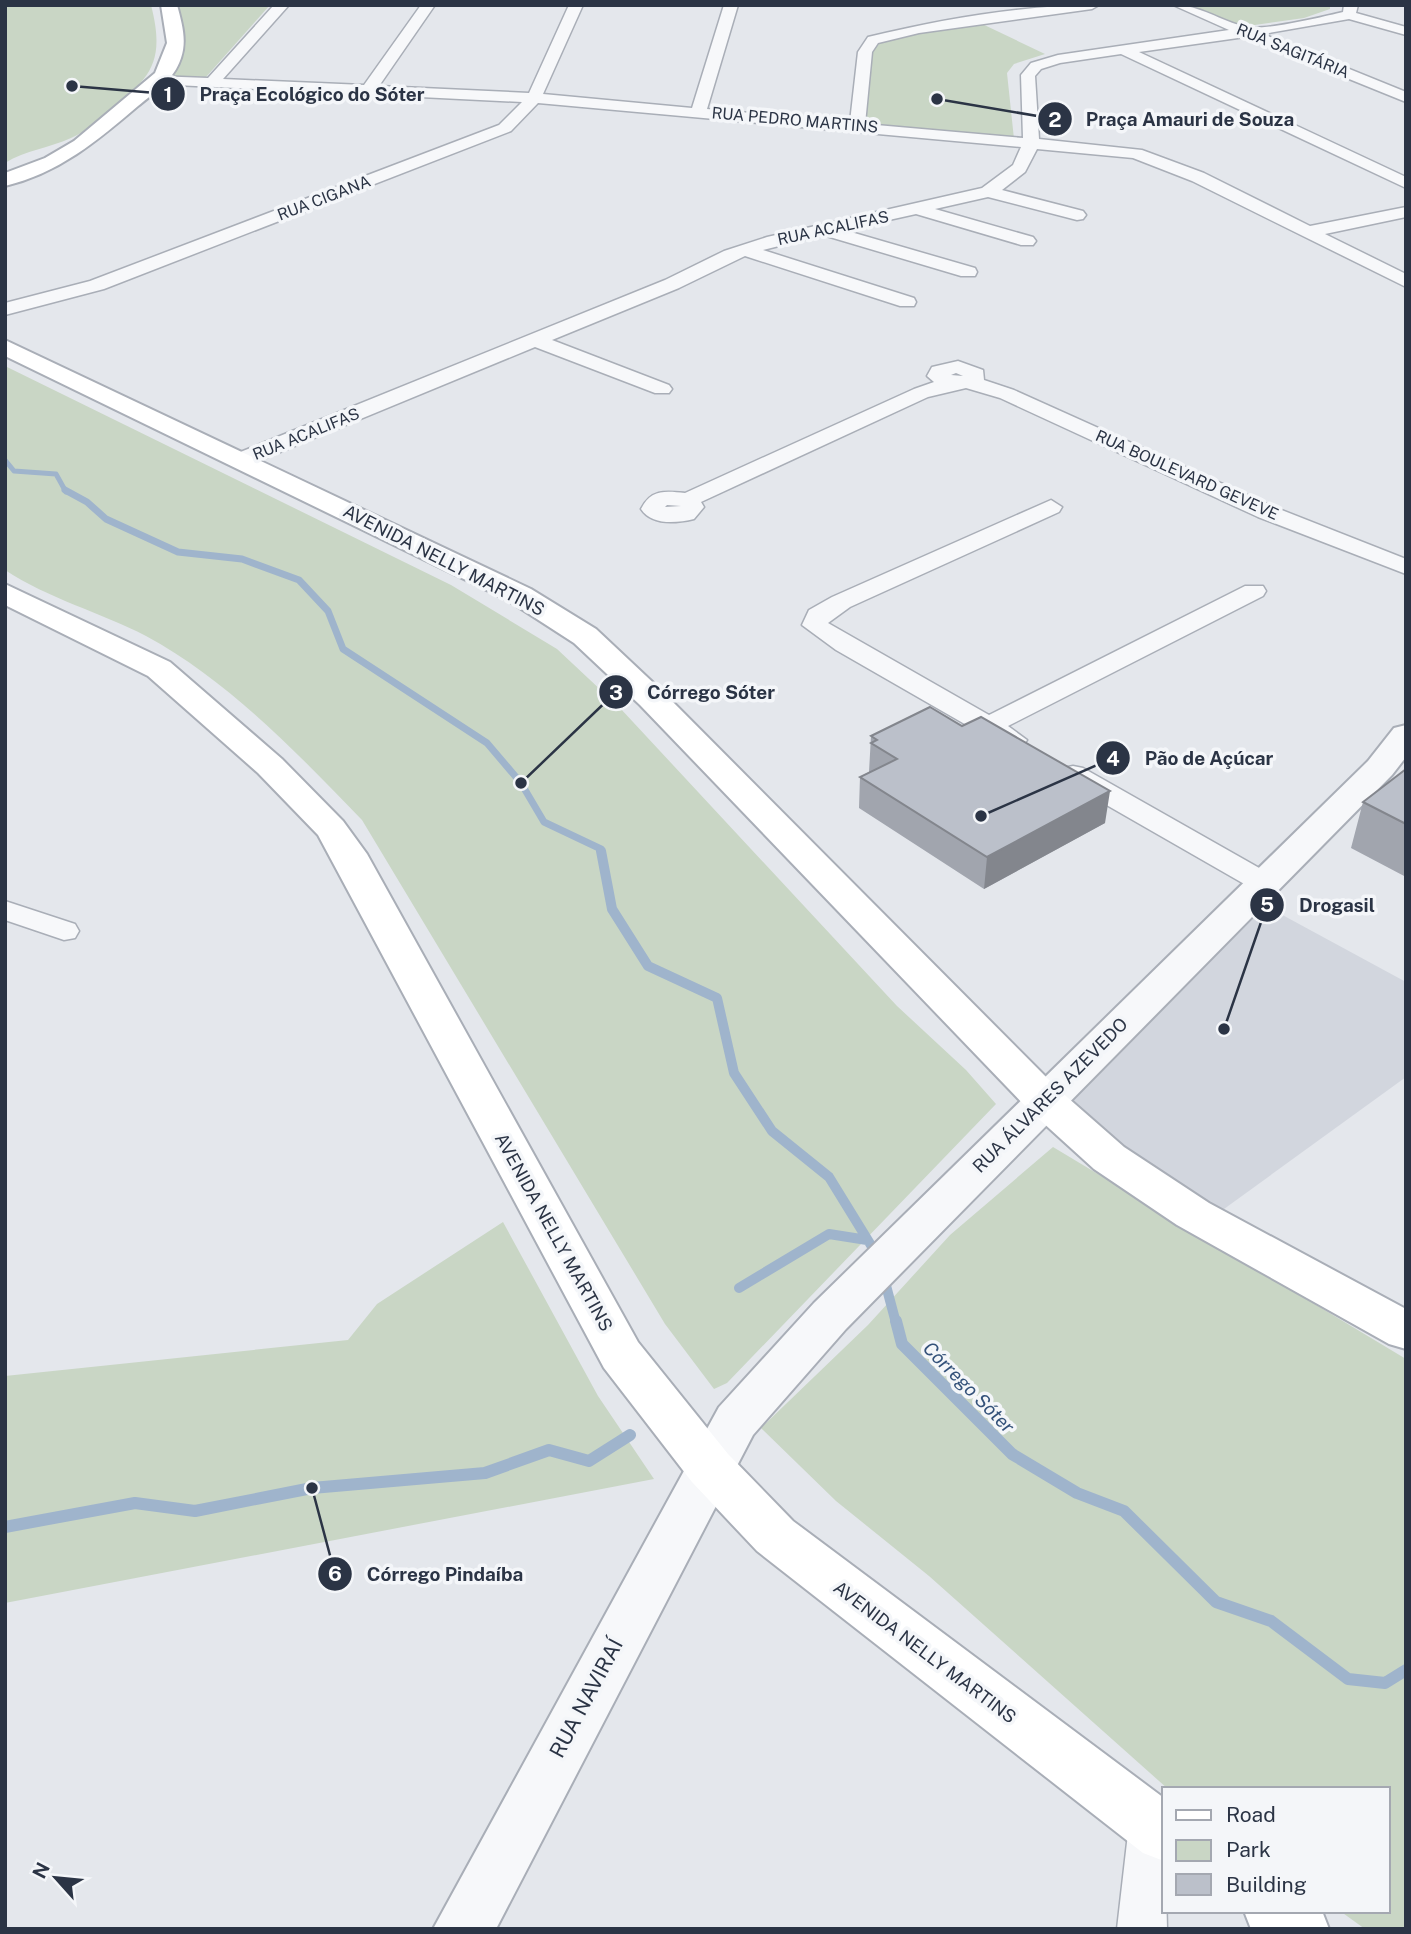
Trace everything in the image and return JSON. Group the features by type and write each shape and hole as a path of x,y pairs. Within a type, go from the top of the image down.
{"main road":[{"path":"138,123 160,79 170,66 176,41 169,5"},
{"path":"5,180 52,162 81,145 160,79"},
{"path":"5,172 50,148 81,145 93,147 95,152 68,171"},
{"path":"5,196 68,171 107,150"},
{"name":"AVENIDA NELLY MARTINS","path":"5,347 520,595 585,636 651,698 692,744 1044,1100 1109,1158 1193,1214 1406,1331"},
{"name":"AVENIDA NELLY MARTINS","path":"5,593 159,669 223,723 331,828 348,853 621,1355 710,1468 775,1536 1158,1829"},
{"path":"1277,1913 1299,1929"}],"street":[{"path":"213,82 282,5"},
{"path":"369,89 428,5"},
{"name":"RUA CIGANA","path":"5,309 97,285 491,135 516,120 534,98 576,5"},
{"path":"857,126 865,52 873,40 903,31 1092,5"},
{"name":"RUA SAGITÁRIA","path":"1180,5 1406,98"},
{"path":"699,111 736,6"},
{"path":"1034,143 1028,75 1036,66 1058,59 1248,33 1350,10 1406,31"},
{"path":"1124,50 1406,183"},
{"name":"RUA PEDRO MARTINS","path":"160,79 534,98 1114,150 1155,158 1406,281"},
{"name":"RUA ACALIFAS","path":"241,460 535,340 744,250 988,192 1019,170 1034,143"},
{"path":"988,192 1077,215"},
{"path":"918,209 1027,241"},
{"path":"1306,232 1406,212"},
{"path":"824,230 968,272"},
{"path":"744,250 907,302"},
{"path":"535,340 662,389"},
{"name":"RUA BOULEVARD GEVEVE","path":"688,500 921,393 961,382 1007,394 1266,512 1406,566"},
{"path":"1051,507 841,602 818,615 815,625 1264,883"},
{"path":"988,726 1254,591"},
{"name":"RUA ÁLVARES AZEVEDO","path":"710,1468 736,1421 830,1316 1380,768 1406,735"},
{"path":"5,910 65,931"},
{"name":"RUA NAVIRAÍ","path":"463,1929 710,1468"},
{"path":"1142,1929 1158,1829"}],"shaded area":[{"path":"1249,897 1406,982 1406,1077 1206,1222 1044,1100"}],"green space":[{"path":"5,5 151,5 156,42 151,68 134,90 94,124 63,141 5,163"},
{"path":"175,5 270,5 206,77 171,76"},
{"path":"1187,5 1330,5 1330,9 1304,18 1241,27"},
{"path":"978,22 1045,54 1014,64 1007,73 1014,139 862,124 866,74 873,51 880,42 890,36"},
{"path":"5,366 451,585 557,649 620,708 897,1006 966,1070 996,1104 727,1383 714,1389 665,1324 362,820 261,720 206,674 146,636 39,589 5,570"},
{"path":"1053,1147 1406,1359 1406,1929 1365,1929 1343,1913 1390,1913 1390,1787 1166,1787 929,1576 836,1501 761,1428 868,1325 950,1235"},
{"path":"503,1222 598,1396 654,1479 5,1603 5,1376 348,1340 377,1304"}],"building":[{"path":"930,707 962,726 981,717 1110,791 987,857 860,777 897,759 871,743 877,740 871,736"},
{"path":"1406,769 1406,824 1363,802"}],"waterway":[{"name":"Córrego Sóter","path":"5,460 14,471 56,474 66,492"},
{"name":"Córrego Sóter","path":"65,490 87,502 106,519 178,552 242,559 299,580 328,611 343,649 487,743 521,783 544,822 601,849 602,853"},
{"name":"Córrego Sóter","path":"601,851 612,909 648,966 717,998 734,1073 772,1131 829,1177 877,1255"},
{"path":"739,1288 829,1234 867,1240"},
{"name":"Córrego Sóter","path":"884,1278 896,1323"},
{"name":"Córrego Sóter","path":"896,1321 902,1344 1012,1454 1077,1493 1124,1511 1216,1602 1271,1621 1348,1679 1385,1683 1406,1670"},
{"path":"5,1527 135,1503 195,1511 312,1488 485,1473 549,1450 589,1461 630,1435"}],"place":[{"name":"Praça Ecológico do Sóter","path":"72,86"},
{"name":"Praça Amauri de Souza","path":"937,99"},
{"name":"Córrego Sóter","path":"521,783"},
{"name":"Pão de Açúcar","path":"981,816"},
{"name":"Drogasil","path":"1224,1029"},
{"name":"Córrego Pindaíba","path":"312,1488"}]}
